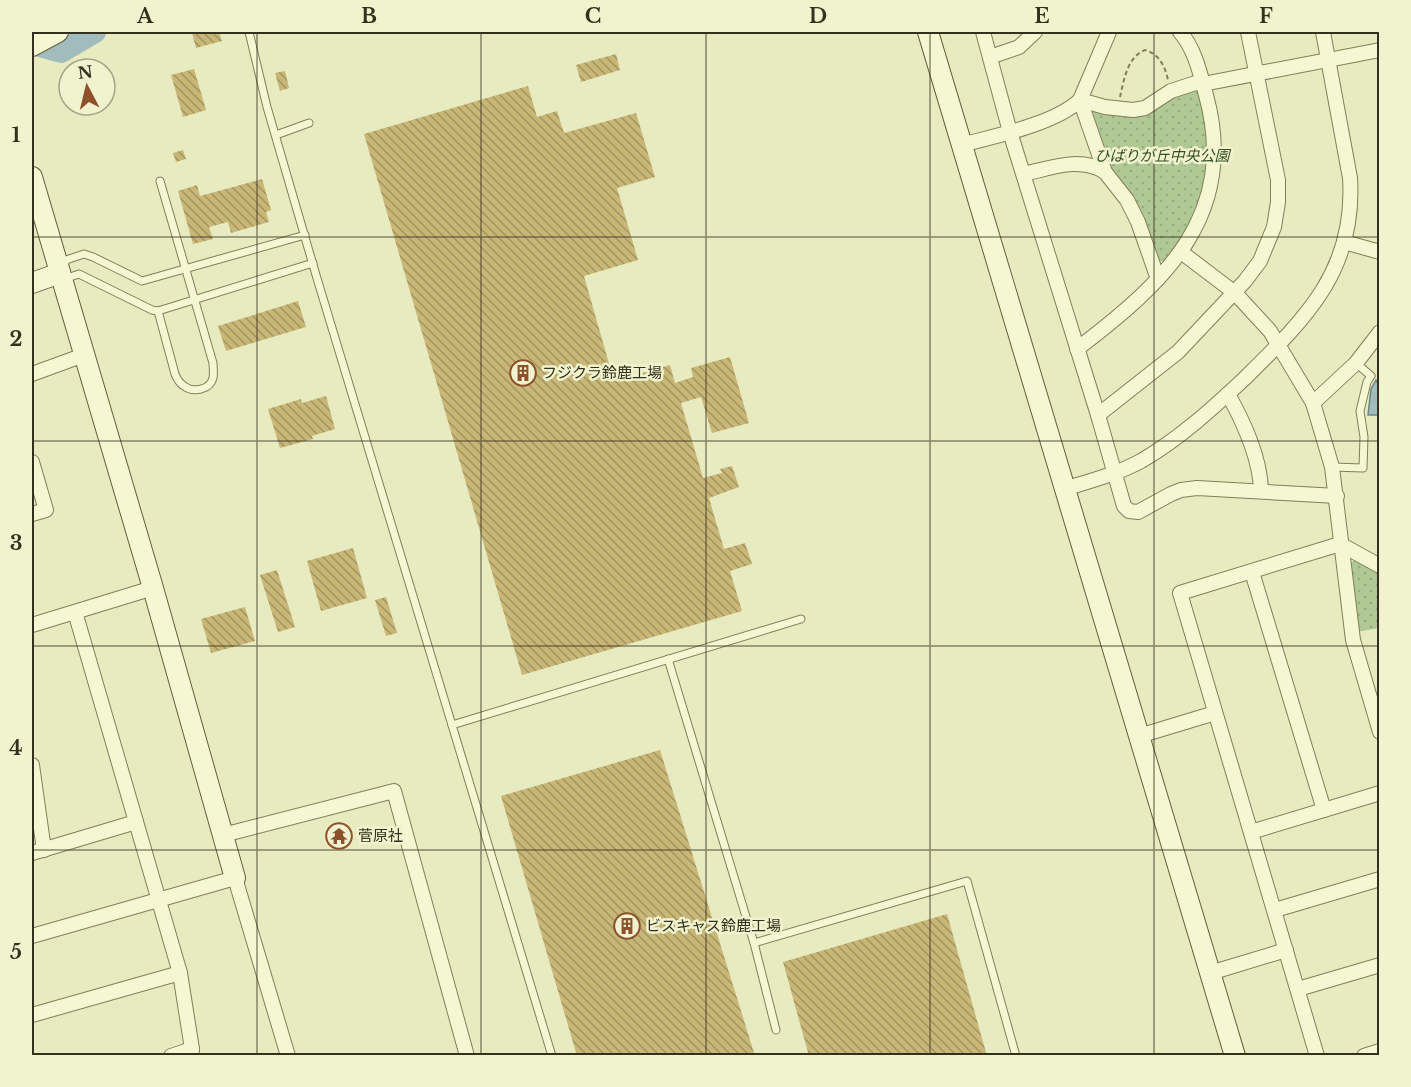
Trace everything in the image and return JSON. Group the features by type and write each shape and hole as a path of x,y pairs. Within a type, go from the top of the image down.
{"street":[{"path":"928,32 1235,1056"},
{"path":"983,32 1010,132 1124,506 1129,511 1138,512 1181,490 1197,488 1336,496"},
{"path":"990,57 1019,47 1035,32"},
{"path":"961,145 1010,132 1072,108 1080,100 1109,32"},
{"path":"1077,349 1158,279 1188,242 1204,209 1214,168 1214,133 1191,48 1180,32"},
{"path":"1098,415 1178,352 1235,293 1260,261 1267,248 1278,202 1275,162 1248,32"},
{"path":"1064,489 1115,473 1141,461 1184,433 1278,345 1300,322 1322,293 1336,266 1351,209 1350,178 1323,32"},
{"path":"1080,100 1133,110 1145,108 1171,91 1202,83 1380,50"},
{"path":"1080,100 1105,172"},
{"path":"1024,174 1082,163 1095,166 1105,172 1119,188 1131,208 1158,279"},
{"path":"32,177 288,1056"},
{"path":"1344,242 1380,252"},
{"path":"1181,252 1235,293 1270,331 1313,403 1332,467 1353,640 1380,732"},
{"path":"32,283 60,273"},
{"path":"1313,403 1356,363 1380,332"},
{"path":"32,374 84,356"},
{"path":"1228,394 1255,455 1261,474 1261,490"},
{"path":"32,462 46,510 32,514"},
{"path":"1317,1056 1180,593 1340,544 1380,566"},
{"path":"1252,572 1324,810"},
{"path":"32,625 153,588"},
{"path":"75,612 180,973 192,1052 171,1056"},
{"path":"1139,736 1215,712"},
{"path":"32,765 38,851 136,822"},
{"path":"224,835 394,791 467,1056"},
{"path":"1251,832 1380,793"},
{"path":"32,936 235,878"},
{"path":"1275,910 1380,879"},
{"path":"1210,973 1286,950"},
{"path":"1298,989 1380,965"},
{"path":"32,1015 180,973"},
{"path":"1364,1056 1380,1051"}],"lane":[{"path":"249,32 313,263 552,1056"},
{"path":"276,135 309,123"},
{"path":"158,311 179,382 185,387 200,390 209,385 213,380 213,363 160,180"},
{"path":"306,235 142,281 93,256 84,254 66,260 60,273 70,277 79,274 158,311 313,263"},
{"path":"1332,467 1364,468 1364,427 1360,411 1367,382 1371,376 1356,363"},
{"path":"452,725 801,619"},
{"path":"668,659 754,943 776,1030"},
{"path":"754,943 967,880 1016,1056"}],"path":[{"path":"1116,108 1130,63 1136,54 1145,50 1154,54 1161,62 1171,91"}],"green space":[{"name":"ひばりが丘中央公園","path":"1194,89 1199,93 1209,149 1209,164 1197,209 1183,237 1166,262 1158,260 1134,200 1121,180 1106,166 1088,112 1092,108 1134,115 1176,93"},
{"path":"1357,559 1379,572 1379,628 1357,632 1349,564"}],"water":[{"path":"1376,380 1379,386 1379,415 1368,415 1371,389"}],"building":[{"path":"219,32 222,41 196,48 192,33"},
{"path":"616,54 620,70 581,82 576,65"},
{"path":"194,69 206,110 183,117 171,75"},
{"path":"285,71 289,88 280,91 275,73"},
{"name":"フジクラ鈴鹿工場","path":"528,86 537,117 557,111 564,133 636,113 655,177 617,188 638,260 584,276 614,381 670,365 675,383 693,377 691,368 730,357 749,423 712,433 701,397 681,403 703,478 722,473 720,469 732,466 739,487 709,498 724,549 745,543 752,564 730,571 742,611 522,675 364,134"},
{"path":"183,150 186,159 176,162 173,153"},
{"path":"262,179 271,210 266,212 269,222 231,233 228,222 209,227 213,239 193,244 178,191 197,185 200,196"},
{"path":"298,301 306,327 226,351 218,326"},
{"path":"326,396 335,429 312,436 313,439 280,448 268,409 301,399 302,403"},
{"path":"353,548 367,598 321,611 307,561"},
{"path":"277,570 295,627 278,632 260,575"},
{"path":"386,597 397,633 386,636 375,600"},
{"path":"245,607 255,641 211,653 201,619"},
{"name":"ビスキャス鈴鹿工場","path":"660,750 755,1056 577,1056 501,796"},
{"name":"ビスキャス鈴鹿工場","path":"947,914 987,1056 809,1056 783,962"}],"waterway":[{"path":"32,44 61,52 95,32"}],"place":[{"name":"フジクラ鈴鹿工場","path":"523,373"},
{"name":"菅原社","path":"339,836"},
{"name":"ビスキャス鈴鹿工場","path":"627,926"}]}
